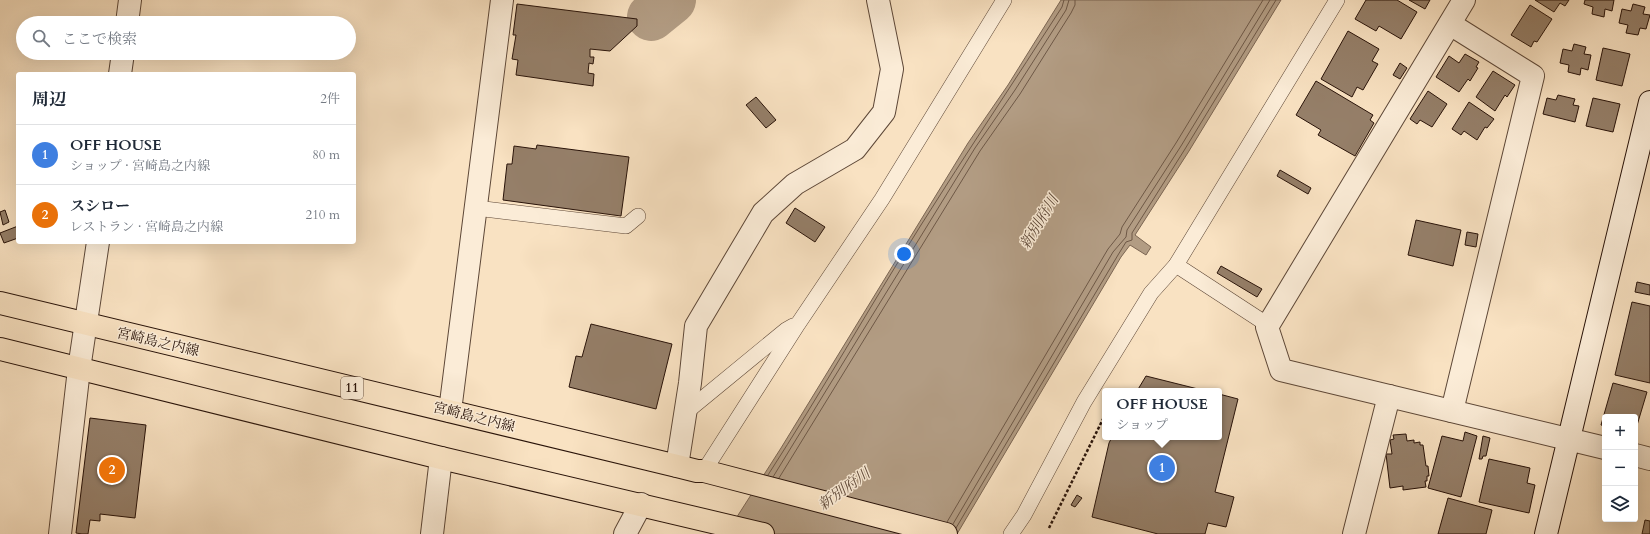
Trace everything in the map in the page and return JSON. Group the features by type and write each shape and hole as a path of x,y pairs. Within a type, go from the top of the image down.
{"main road":[{"name":"宮崎島之内線","path":"0,303 86,325 697,471 704,471 946,534"},
{"path":"0,349 441,458 763,534"}],"street":[{"path":"128,16 130,0"},
{"path":"450,411 502,0"},
{"path":"677,466 696,326 763,212 795,184 855,148 884,112 892,69 878,0"},
{"path":"1464,0 1267,328 1281,370 1602,447"},
{"path":"1450,24 1533,76 1452,411"},
{"path":"120,72 122,60"},
{"path":"1546,534 1646,137 1650,102"},
{"path":"60,534 79,369 98,244"},
{"path":"1354,534 1388,396"},
{"path":"1638,456 1650,459"},
{"path":"432,534 441,458"},
{"path":"625,534 641,504"}],"lane":[{"path":"704,471 798,324 882,199 1004,0"},
{"path":"1010,534 1024,515 1084,402 1147,299 1176,266 1337,0"},
{"path":"476,208 626,226 638,216"},
{"path":"1176,266 1268,325"},
{"path":"685,413 786,330 798,324"}],"path":[{"path":"1048,528 1102,421"}],"water":[{"path":"1061,0 1281,0 1189,151 1135,235 1151,247 1146,255 1130,245 1121,257 957,534 726,534 781,448 968,143 1008,85"}],"building":[{"path":"1366,0 1397,0 1417,12 1401,39 1379,26 1376,31 1355,19"},
{"path":"1409,0 1430,0 1425,9"},
{"path":"1535,0 1569,0 1565,6 1560,3 1554,12"},
{"path":"1585,0 1614,0 1612,11 1605,9 1604,17 1592,14 1593,7 1584,4"},
{"path":"517,4 637,19 637,26 610,51 590,49 590,57 594,57 593,64 589,63 588,73 594,74 593,86 516,75 518,60 512,59 516,35 513,35"},
{"path":"1633,4 1645,7 1643,14 1650,15 1646,29 1640,28 1638,35 1626,33 1628,25 1619,23 1622,9 1631,11"},
{"path":"1530,5 1552,19 1537,42 1534,41 1531,47 1511,35"},
{"path":"1348,31 1379,49 1372,61 1378,64 1363,90 1357,87 1352,97 1321,79"},
{"path":"1574,44 1586,47 1584,54 1591,55 1588,70 1581,68 1580,75 1568,72 1569,65 1560,63 1563,49 1572,51"},
{"path":"1603,48 1630,54 1622,86 1596,80"},
{"path":"1465,54 1479,62 1476,67 1478,68 1470,81 1468,79 1459,92 1436,77 1449,56 1459,63"},
{"path":"1400,63 1407,68 1400,79 1393,75"},
{"path":"1493,71 1515,85 1507,97 1505,95 1495,111 1476,97"},
{"path":"1316,81 1373,115 1370,120 1374,123 1355,156 1318,135 1321,130 1296,115"},
{"path":"1428,91 1447,104 1432,127 1420,120 1417,124 1410,119"},
{"path":"1558,95 1575,99 1573,105 1579,106 1575,122 1543,114 1547,98 1556,100"},
{"path":"756,97 776,120 766,128 746,105"},
{"path":"1593,98 1620,104 1613,132 1586,126"},
{"path":"1469,102 1494,119 1487,128 1485,127 1477,140 1464,131 1461,135 1452,129"},
{"path":"537,145 629,157 621,216 503,200 507,164 512,164 514,146 536,149"},
{"path":"1280,170 1311,188 1308,194 1277,176"},
{"path":"795,208 825,227 815,242 786,223"},
{"path":"5,210 9,222 3,225 0,212"},
{"path":"1416,220 1461,230 1453,266 1408,255"},
{"path":"16,227 16,239 4,243 0,233"},
{"path":"1467,232 1478,234 1476,247 1465,245"},
{"path":"1221,266 1262,289 1257,297 1217,273"},
{"path":"1637,282 1650,285 1650,295 1635,292"},
{"path":"1632,302 1650,306 1650,383 1615,375"},
{"path":"591,324 672,344 656,409 569,387 576,356 582,357"},
{"path":"1146,376 1194,388 1139,388"},
{"path":"1613,383 1647,392 1638,422 1638,414 1604,414"},
{"path":"1222,395 1238,399 1215,492 1234,497 1226,527 1208,523 1205,534 1158,534 1092,517 1110,440 1222,440"},
{"path":"90,418 146,425 135,518 100,514 100,521 90,520 88,534 82,534 76,533"},
{"path":"1465,432 1477,436 1461,497 1428,488 1442,436 1463,441"},
{"path":"1406,434 1407,441 1414,440 1414,443 1420,442 1420,445 1423,445 1429,476 1427,476 1427,481 1425,481 1426,487 1403,490 1403,486 1390,488 1386,454 1392,454 1390,440 1394,439 1393,435"},
{"path":"1483,436 1490,438 1486,456 1479,459"},
{"path":"1489,459 1530,468 1527,483 1535,485 1529,513 1479,502"},
{"path":"1077,495 1082,498 1075,507 1071,505"},
{"path":"1448,498 1492,510 1486,534 1438,534"},
{"path":"1645,520 1650,521 1650,534 1642,534"}],"waterway":[{"name":"新別府川","path":"651,17 672,0"}],"place":[{"name":"OFF HOUSE","path":"1162,468"},
{"name":"スシロー","path":"112,470"}]}
